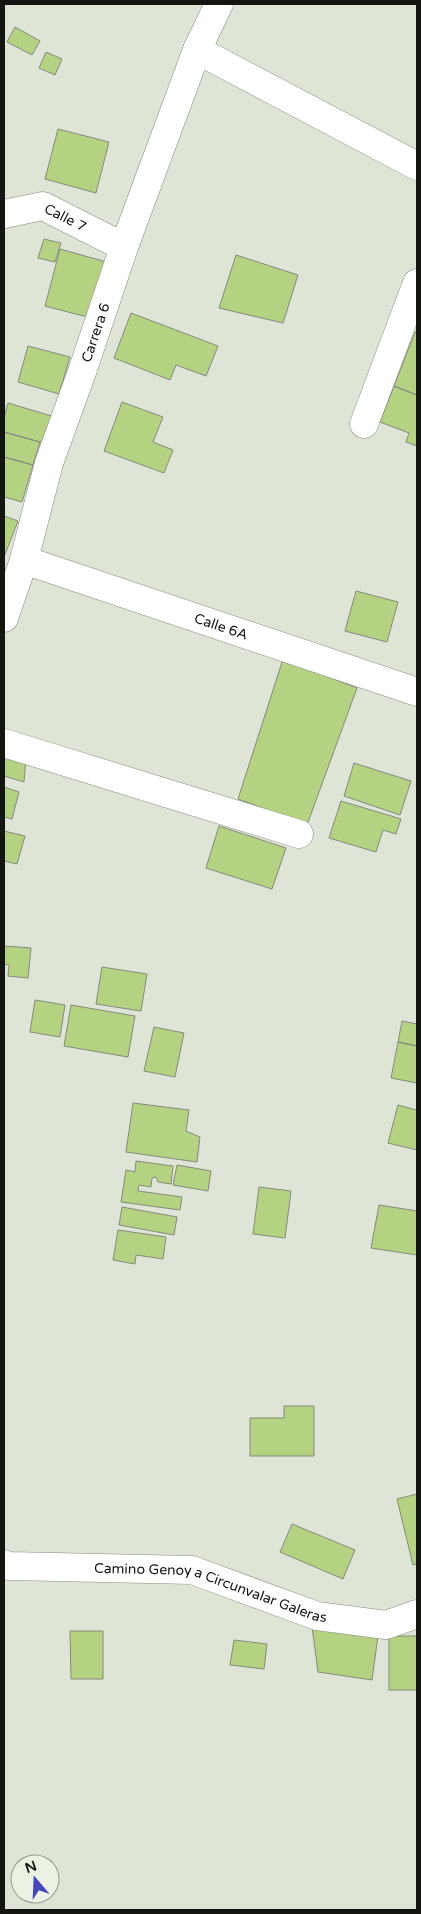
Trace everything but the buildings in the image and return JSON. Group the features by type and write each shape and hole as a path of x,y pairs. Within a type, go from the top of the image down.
{"street":[{"name":"Carrera 6","path":"4,618 24,560 49,463 124,247 197,50 219,4"},
{"path":"197,50 417,166"},
{"name":"Calle 7","path":"4,214 43,206 124,247"},
{"path":"364,424 417,283"},
{"name":"Calle 6A","path":"24,560 417,692"},
{"path":"4,743 299,834"},
{"name":"Camino Genoy a Circunvalar Galeras","path":"4,1564 9,1566 192,1570 317,1616 386,1625 417,1614"}]}
